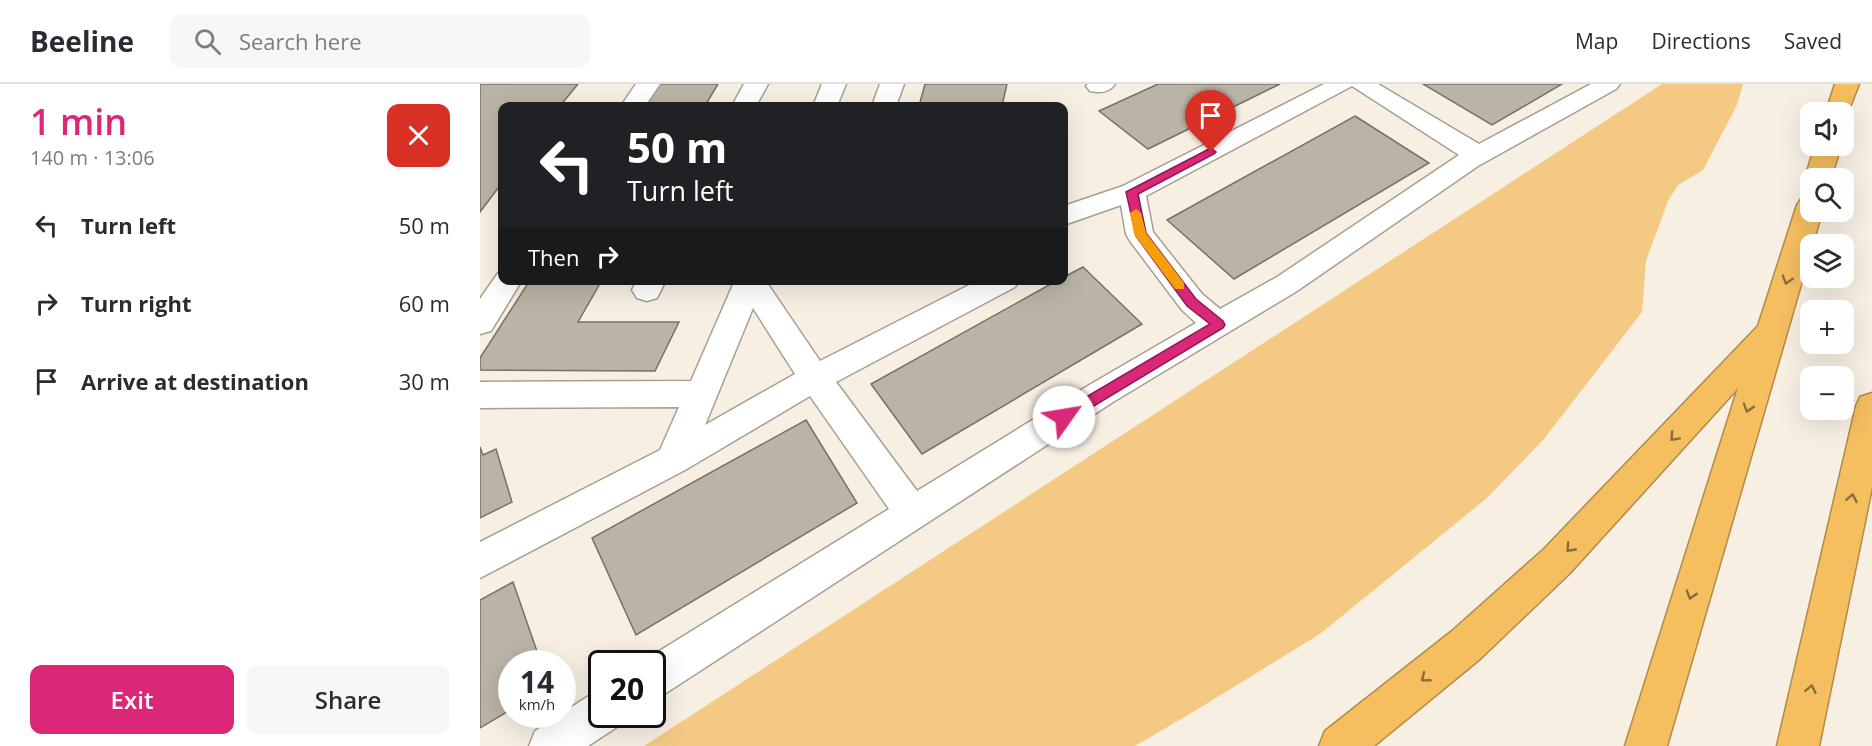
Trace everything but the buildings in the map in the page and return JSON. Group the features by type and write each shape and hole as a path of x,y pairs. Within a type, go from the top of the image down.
{"highway":[{"path":"1841,102 1847,84"},
{"path":"1646,746 1805,222"},
{"path":"1340,746 1466,645 1557,561 1771,332"},
{"path":"1798,746 1872,406"}],"street":[{"path":"636,102 648,84"},
{"path":"746,102 756,84"},
{"path":"827,102 834,84"},
{"path":"885,102 892,84"},
{"path":"1068,215 1132,192 1342,84"},
{"path":"1362,84 1478,155"},
{"path":"666,670 1102,393 1287,284 1478,155 1608,84"},
{"path":"1132,192 1140,234 1192,302 1219,325"},
{"path":"480,322 505,285"},
{"path":"672,460 748,285"},
{"path":"753,285 815,378 913,514"},
{"path":"480,561 672,460 815,378 995,285"},
{"path":"480,395 698,401"},
{"path":"550,746 588,721"}],"shaded area":[{"path":"1662,84 1743,84 1737,105 1703,170 1678,185 1668,201 1646,261 1642,312 1544,439 1487,498 1320,634 1135,746 644,746"}],"slow traffic":[{"path":"1136,213 1140,234 1179,286"}],"route":[{"path":"1064,417 1219,325 1192,302 1140,234 1132,192 1211,152"}]}
